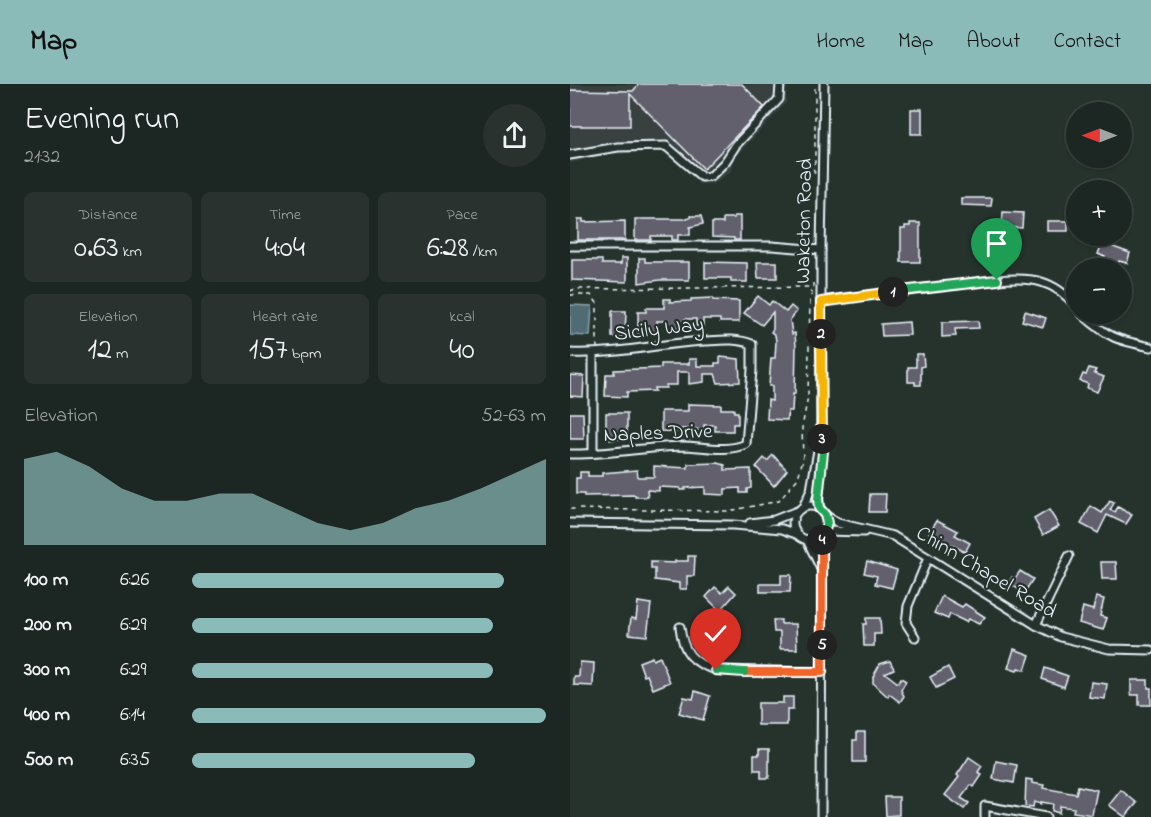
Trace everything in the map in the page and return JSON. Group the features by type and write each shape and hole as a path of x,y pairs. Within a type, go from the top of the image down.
{"street":[{"path":"570,155 618,147 666,146 702,177 711,176 779,99 780,84"},
{"name":"Waketon Road","path":"819,508 818,490 823,452 821,250 824,84"},
{"path":"570,246 772,246 821,250"},
{"path":"821,302 997,280 1026,279 1038,280 1059,289 1066,296"},
{"path":"1093,324 1112,337 1151,347"},
{"name":"Sicily Way","path":"570,352 595,354 689,342 734,340 752,344 746,444"},
{"path":"593,453 595,354"},
{"name":"Waketon Road","path":"800,509 811,490 821,431"},
{"name":"Naples Drive","path":"570,454 681,446 735,449 746,444"},
{"path":"733,525 774,520 811,506 819,508 825,515 827,523 823,533 822,571 821,817"},
{"path":"796,534 792,522 800,509"},
{"name":"Chinn Chapel Road","path":"825,515 838,523 893,536 1036,625 1061,637 1093,646 1122,650 1151,650"},
{"path":"570,523 733,525 782,529 807,540 815,540 823,533"},
{"name":"Chinn Chapel Road","path":"823,533 875,530"},
{"path":"807,540 822,571"},
{"path":"1036,625 1069,555"},
{"path":"915,637 906,623 908,606 928,558"},
{"path":"680,627 682,642 700,666 716,670 822,672"},
{"path":"985,817 985,806 1046,817"}],"path":[{"path":"570,291 769,286 809,287 812,294"},
{"path":"570,295 591,295 597,303 595,354"},
{"path":"570,508 728,511 779,501 798,478 803,459 802,428 808,396 810,298"}],"shaded area":[{"path":"570,84 787,84 786,103 735,157 731,171 713,184 699,184 668,151 608,154 570,163"}],"water":[{"path":"570,305 592,306 590,336 570,335"}],"building":[{"path":"639,84 742,84 764,107 704,169 630,94 630,126 570,126 570,90 633,91"},
{"path":"911,109 922,109 922,134 911,134"},
{"path":"961,198 992,198 991,206 961,205"},
{"path":"1003,212 1023,213 1022,228 1002,227"},
{"path":"690,216 701,216 703,224 690,227 690,235 678,235 678,240 672,240 672,236 651,236 651,240 635,240 635,219 685,219"},
{"path":"734,216 740,216 740,240 712,237 712,223 723,223 723,218 734,218"},
{"path":"578,219 583,219 583,222 625,221 625,240 578,240"},
{"path":"1047,221 1066,221 1066,231 1047,231"},
{"path":"910,223 920,223 920,262 901,262 901,229 910,226"},
{"path":"1101,246 1110,246 1130,253 1128,258 1105,258 1098,254"},
{"path":"621,258 627,258 627,282 572,280 572,260 602,260 602,264 621,264"},
{"path":"639,258 645,258 645,262 689,262 689,280 639,283"},
{"path":"705,262 747,263 747,282 731,282 731,278 705,278"},
{"path":"757,262 777,262 777,278 758,278"},
{"path":"758,296 769,305 772,301 786,312 791,306 797,311 790,320 792,334 795,333 796,347 795,394 793,394 792,411 788,411 787,420 767,419 768,400 772,401 772,386 769,386 771,358 775,358 776,341 775,335 771,332 773,312 762,325 744,313"},
{"path":"713,298 713,300 739,301 739,322 703,319 703,326 696,326 696,319 685,319 685,328 669,328 668,321 657,321 657,333 638,333 638,312 646,312 646,308 664,308 664,299 670,299 670,302"},
{"path":"612,311 626,311 625,337 612,337"},
{"path":"1025,311 1046,318 1043,327 1022,321"},
{"path":"978,321 979,328 955,329 956,336 942,337 942,322"},
{"path":"909,322 910,335 882,336 881,324"},
{"path":"916,354 923,354 921,385 908,382 908,367 916,367"},
{"path":"720,357 739,359 740,382 718,383 715,374 704,374 704,382 689,384 689,372 677,372 677,385 654,388 655,391 627,392 627,397 605,396 606,374 614,374 614,370 661,368 661,364 689,364 689,359 697,359 697,366 715,366 715,363 720,363"},
{"path":"1089,368 1096,370 1094,373 1104,377 1097,392 1087,388 1088,384 1080,381"},
{"path":"570,375 584,376 583,397 570,396"},
{"path":"688,404 721,405 721,409 734,409 734,412 738,412 738,424 733,424 733,431 715,431 715,425 704,425 704,432 697,432 697,429 680,429 680,432 661,431 661,411 688,411"},
{"path":"570,413 583,413 584,439 570,439"},
{"path":"606,413 627,413 627,438 610,440 610,433 606,433"},
{"path":"773,455 787,470 774,486 756,467 764,458 767,461"},
{"path":"718,463 725,465 725,470 751,469 751,488 747,489 747,493 740,493 740,488 725,489 725,495 705,494 705,487 680,490 680,488 659,487 659,491 647,490 648,497 576,494 576,478 580,478 580,472 588,472 588,476 602,476 602,473 637,470 638,477 654,477 654,466 688,468 688,464"},
{"path":"870,494 886,494 885,512 869,512"},
{"path":"1110,501 1114,503 1110,510 1115,512 1118,507 1132,515 1126,524 1107,515 1098,533 1081,524 1091,506 1102,513"},
{"path":"1049,510 1059,526 1043,535 1034,519"},
{"path":"937,520 958,531 955,535 970,543 965,552 929,533"},
{"path":"688,556 695,556 694,576 687,576 687,589 679,589 679,583 655,580 655,569 651,569 651,562 688,561"},
{"path":"867,561 897,570 892,588 875,584 877,576 864,573"},
{"path":"1101,562 1116,562 1117,579 1102,579"},
{"path":"1020,571 1033,579 1024,593 1009,583 1012,577 1015,579"},
{"path":"781,575 791,575 790,592 760,592 760,584 781,584"},
{"path":"729,586 736,593 720,611 706,597 715,587 722,593"},
{"path":"942,596 962,607 965,604 985,617 979,624 968,619 966,622 950,614 948,619 934,613"},
{"path":"1096,597 1104,599 1100,616 1107,618 1103,630 1079,623 1083,607 1093,610"},
{"path":"638,602 651,604 647,636 629,634 631,618 636,619"},
{"path":"866,618 880,618 881,634 874,634 874,646 864,646 863,624 866,624"},
{"path":"773,620 781,620 781,624 796,624 797,649 780,649 780,632 774,632"},
{"path":"1014,649 1030,655 1025,670 1018,668 1017,671 1008,668"},
{"path":"652,657 653,660 660,657 670,682 653,689 647,675 644,676 639,662"},
{"path":"890,661 894,669 885,673 898,683 901,678 906,681 901,690 904,696 900,702 889,694 888,697 873,683 873,677 880,664"},
{"path":"580,662 594,663 593,686 574,685 574,677 579,677"},
{"path":"948,667 954,679 936,688 930,677"},
{"path":"1045,668 1068,676 1064,687 1042,679"},
{"path":"1131,680 1148,680 1148,688 1151,688 1151,705 1139,705 1139,695 1131,695"},
{"path":"1091,682 1107,684 1105,699 1089,697"},
{"path":"695,691 710,696 703,720 679,713 684,697 693,699"},
{"path":"783,697 793,697 793,710 787,710 787,725 758,725 758,703 783,703"},
{"path":"857,732 865,732 865,762 853,762 853,740 857,740"},
{"path":"759,749 769,749 769,778 761,778 761,770 754,770 754,755 759,755"},
{"path":"969,757 982,766 978,772 982,775 974,787 971,785 961,798 969,803 964,809 945,795 959,777 957,775"},
{"path":"996,761 1017,765 1014,783 993,779"},
{"path":"1026,779 1032,780 1032,783 1044,785 1043,788 1076,794 1078,786 1097,790 1092,815 1073,812 1074,808 1060,806 1059,813 1052,811 1053,804 1041,802 1041,804 1034,802 1033,807 1025,806"},
{"path":"1121,790 1137,803 1125,817 1109,805"},
{"path":"885,797 899,797 899,815 886,816"}],"route":[{"path":"716,670 822,672 822,535 827,523 825,515 819,508 818,499 823,452 821,302 870,294 997,280"}]}
